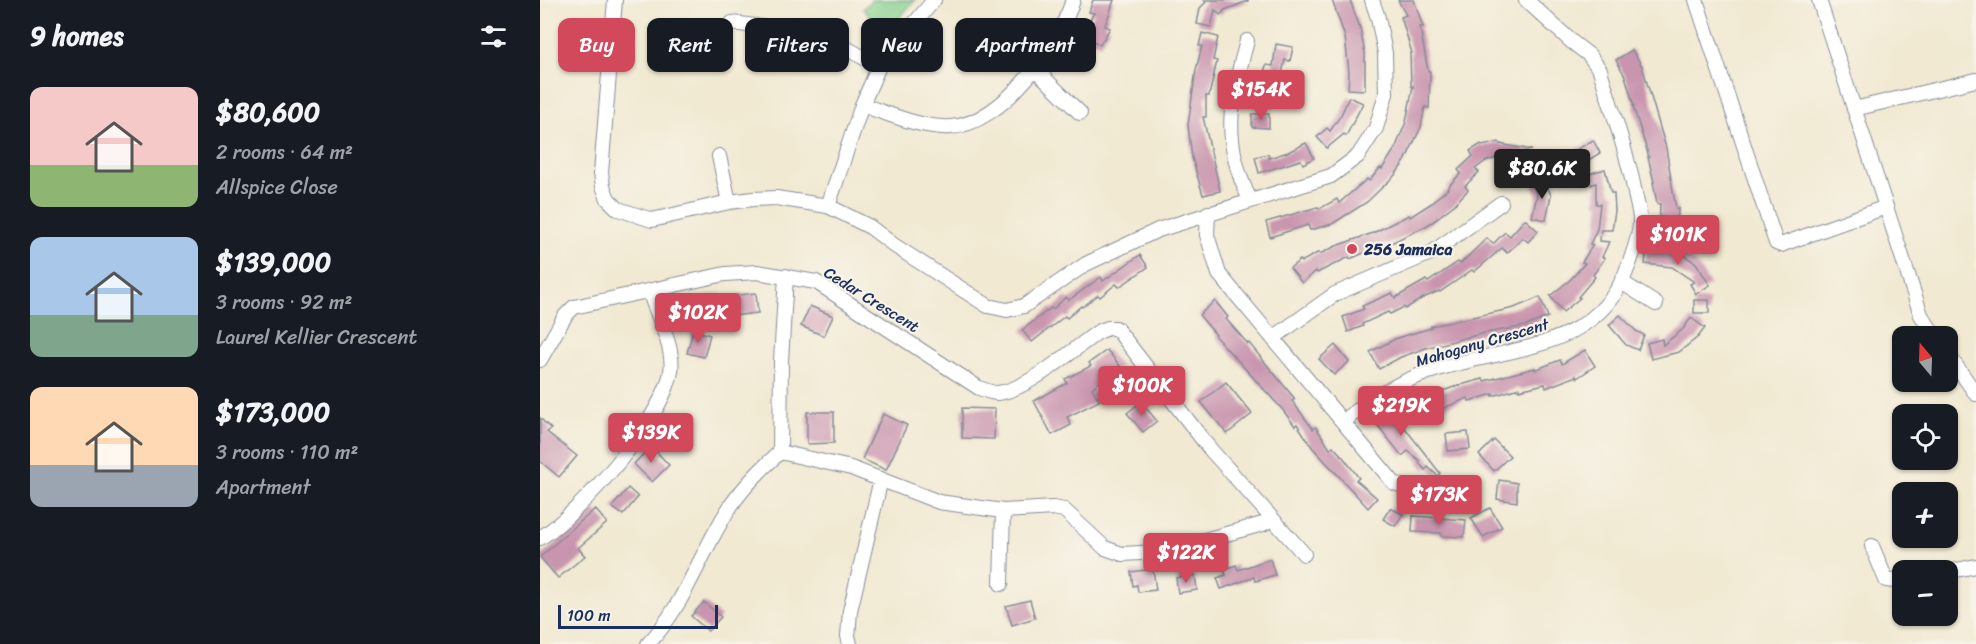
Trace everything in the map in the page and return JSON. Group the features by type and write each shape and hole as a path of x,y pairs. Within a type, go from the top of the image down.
{"street":[{"path":"615,0 601,173 608,199 618,209 652,220 729,202 776,198 828,206 870,227 895,246 988,306 1007,310 1024,306 1086,264 1158,230 1331,176 1358,156 1376,128 1386,93 1385,52 1372,0"},
{"path":"919,18 934,0"},
{"path":"1066,18 1072,0"},
{"name":"Mahogany Crescent","path":"1343,422 1368,400 1400,384 1441,368 1529,347 1566,335 1597,316 1623,283 1640,220 1632,180 1600,70 1589,55 1526,0"},
{"path":"1696,0 1776,243 1786,243 1886,207"},
{"path":"1819,0 1921,315 1928,326"},
{"path":"733,23 786,30 833,41 861,56"},
{"path":"1247,41 1235,82 1230,111 1231,139 1239,176 1250,200"},
{"path":"828,206 862,105 876,72"},
{"path":"862,105 919,124 951,128 984,118 1006,99 1030,72"},
{"path":"1038,72 1080,113"},
{"path":"1854,109 1976,80"},
{"path":"720,156 729,202"},
{"path":"1273,338 1335,294 1433,252 1501,203"},
{"path":"1208,213 1207,235 1219,274 1394,483 1423,493 1461,488"},
{"name":"Cedar Crescent","path":"540,360 565,316 574,307 725,274 757,272 816,282 979,388 995,393 1008,390 1038,376 1098,332 1116,328 1210,449 1272,519"},
{"path":"648,644 660,632 674,609 728,510 756,474 780,452 781,361 786,276"},
{"path":"1623,283 1656,304"},
{"path":"540,538 551,531 589,496 652,418 672,370 670,350 649,291"},
{"path":"1958,369 1976,394"},
{"path":"780,452 851,468 939,502 1003,511 1053,508 1064,510 1105,548 1122,554 1160,552 1263,525 1272,519 1304,554"},
{"path":"850,644 848,636 850,612 881,479"},
{"path":"1001,584 1003,511"},
{"path":"1872,546 1886,580 1892,581"},
{"path":"1958,570 1976,566"}],"green space":[{"path":"872,0 915,0 899,18 872,18 863,9"}],"building":[{"path":"1093,0 1114,0 1105,26 1110,28 1100,45 1096,43 1096,18 1091,18 1094,13 1089,12"},
{"path":"1204,0 1248,1 1225,10 1220,15 1215,10 1211,27 1197,24 1200,8 1206,2"},
{"path":"1332,0 1350,0 1360,28 1365,53 1365,90 1348,89 1349,72 1345,37"},
{"path":"1398,0 1414,0 1423,27 1420,27 1428,71 1430,71 1429,108 1425,107 1421,127 1405,161 1395,175 1367,202 1332,224 1310,230 1308,225 1270,237 1266,222 1318,207 1319,209 1337,199 1339,203 1367,179 1369,181 1380,168 1382,169 1395,149 1406,122 1413,86 1411,86 1410,53 1412,53 1401,17 1406,15"},
{"path":"1202,33 1218,37 1213,60 1217,61 1209,96 1206,96 1206,117 1203,117 1220,191 1203,195 1192,158 1188,125 1202,46 1199,46"},
{"path":"1276,44 1293,47 1290,61 1285,60 1280,82 1276,81 1271,101 1255,97 1266,65 1273,66"},
{"path":"1632,50 1642,66 1666,148 1676,209 1678,209 1677,233 1659,232 1660,204 1657,204 1649,157 1625,76 1616,60"},
{"path":"1349,97 1363,103 1346,136 1344,134 1327,148 1317,137 1327,128 1330,131"},
{"path":"1252,114 1269,114 1269,128 1252,127"},
{"path":"1593,140 1600,153 1584,163 1576,150"},
{"path":"1499,142 1532,150 1522,152 1520,165 1509,163 1510,155 1486,161 1475,169 1479,172 1465,186 1468,190 1454,205 1426,226 1387,245 1387,243 1350,259 1349,257 1317,273 1316,271 1302,283 1290,268 1300,260 1301,262 1319,252 1320,254 1373,233 1409,215 1410,217 1435,201 1448,189 1461,173 1458,170 1473,156 1470,151 1481,144 1482,146"},
{"path":"1306,143 1314,158 1303,164 1301,160 1259,173 1255,157 1268,154 1269,158"},
{"path":"1605,169 1611,193 1614,193 1615,211 1612,230 1601,230 1600,241 1609,242 1602,257 1605,258 1593,275 1595,277 1578,297 1580,298 1563,312 1550,296 1571,279 1585,263 1582,262 1593,245 1590,244 1597,229 1600,204 1596,204 1596,183 1591,185 1588,174"},
{"path":"1544,179 1551,195 1546,220 1532,217 1537,195 1532,185"},
{"path":"1525,219 1538,231 1528,242 1523,238 1507,253 1502,248 1474,272 1472,270 1440,292 1421,299 1405,309 1404,307 1390,314 1388,312 1348,332 1343,317 1364,309 1362,306 1392,293 1395,298 1426,280 1428,282 1458,262 1460,264 1487,238 1493,244 1505,232 1510,236"},
{"path":"1647,247 1678,250 1696,263 1710,285 1696,294 1690,284 1694,282 1672,267 1645,264"},
{"path":"1140,255 1148,267 1119,287 1116,284 1100,297 1098,295 1067,318 1065,316 1032,342 1022,330 1051,308 1053,309 1066,297 1069,300 1101,277 1103,281"},
{"path":"756,293 758,313 732,316 731,311 697,318 693,300 718,294 719,297"},
{"path":"1540,297 1548,317 1526,326 1485,333 1426,348 1401,357 1379,369 1370,352 1397,338 1431,328 1431,326 1514,308"},
{"path":"1694,300 1709,300 1709,313 1694,313"},
{"path":"1215,301 1228,317 1226,319 1295,399 1292,401 1313,429 1316,427 1330,449 1333,446 1359,478 1356,480 1377,498 1368,508 1312,447 1297,424 1295,426 1199,315"},
{"path":"810,306 833,316 824,336 801,326"},
{"path":"1620,315 1636,331 1644,335 1638,350 1626,345 1609,325"},
{"path":"1691,318 1705,328 1698,337 1679,352 1651,359 1647,343 1662,339 1663,345 1683,329"},
{"path":"693,330 710,335 704,357 687,353"},
{"path":"1335,345 1349,362 1334,375 1319,359"},
{"path":"1107,350 1120,366 1092,388 1099,401 1067,417 1071,425 1052,435 1034,401 1067,383 1065,379 1091,366 1089,363"},
{"path":"1585,350 1595,366 1577,378 1576,376 1546,388 1545,384 1469,401 1468,398 1417,419 1411,402 1483,379 1484,381 1535,368 1535,370 1560,360 1562,364"},
{"path":"1226,382 1252,414 1227,434 1201,402"},
{"path":"1141,402 1157,421 1143,432 1127,413"},
{"path":"1387,405 1440,473 1438,476 1428,467 1425,470 1419,463 1420,461 1408,451 1402,456 1371,417"},
{"path":"962,408 995,409 994,439 962,438"},
{"path":"807,412 834,412 834,443 807,444"},
{"path":"883,414 907,425 886,470 862,459"},
{"path":"540,418 551,429 547,432 577,456 559,477 540,461"},
{"path":"1468,432 1470,449 1448,451 1446,434"},
{"path":"1494,440 1510,456 1494,471 1479,455"},
{"path":"651,446 669,465 652,482 634,464"},
{"path":"1499,480 1517,483 1517,502 1497,499"},
{"path":"628,488 638,497 623,515 612,507"},
{"path":"1390,508 1403,514 1395,526 1383,519"},
{"path":"1490,508 1502,527 1483,537 1471,518"},
{"path":"595,509 607,523 578,548 585,556 558,578 540,557"},
{"path":"1413,516 1466,520 1464,537 1412,532"},
{"path":"1270,559 1275,575 1255,581 1254,577 1221,589 1217,578 1226,575 1224,570 1236,565 1238,570"},
{"path":"1153,569 1156,590 1138,592 1137,585 1133,586 1131,572"},
{"path":"1195,575 1197,590 1178,593 1176,578"},
{"path":"1030,600 1035,618 1012,625 1006,606"},
{"path":"704,602 721,617 708,631 691,616"}],"place":[{"name":"256 Jamaica","path":"1352,249"}]}
